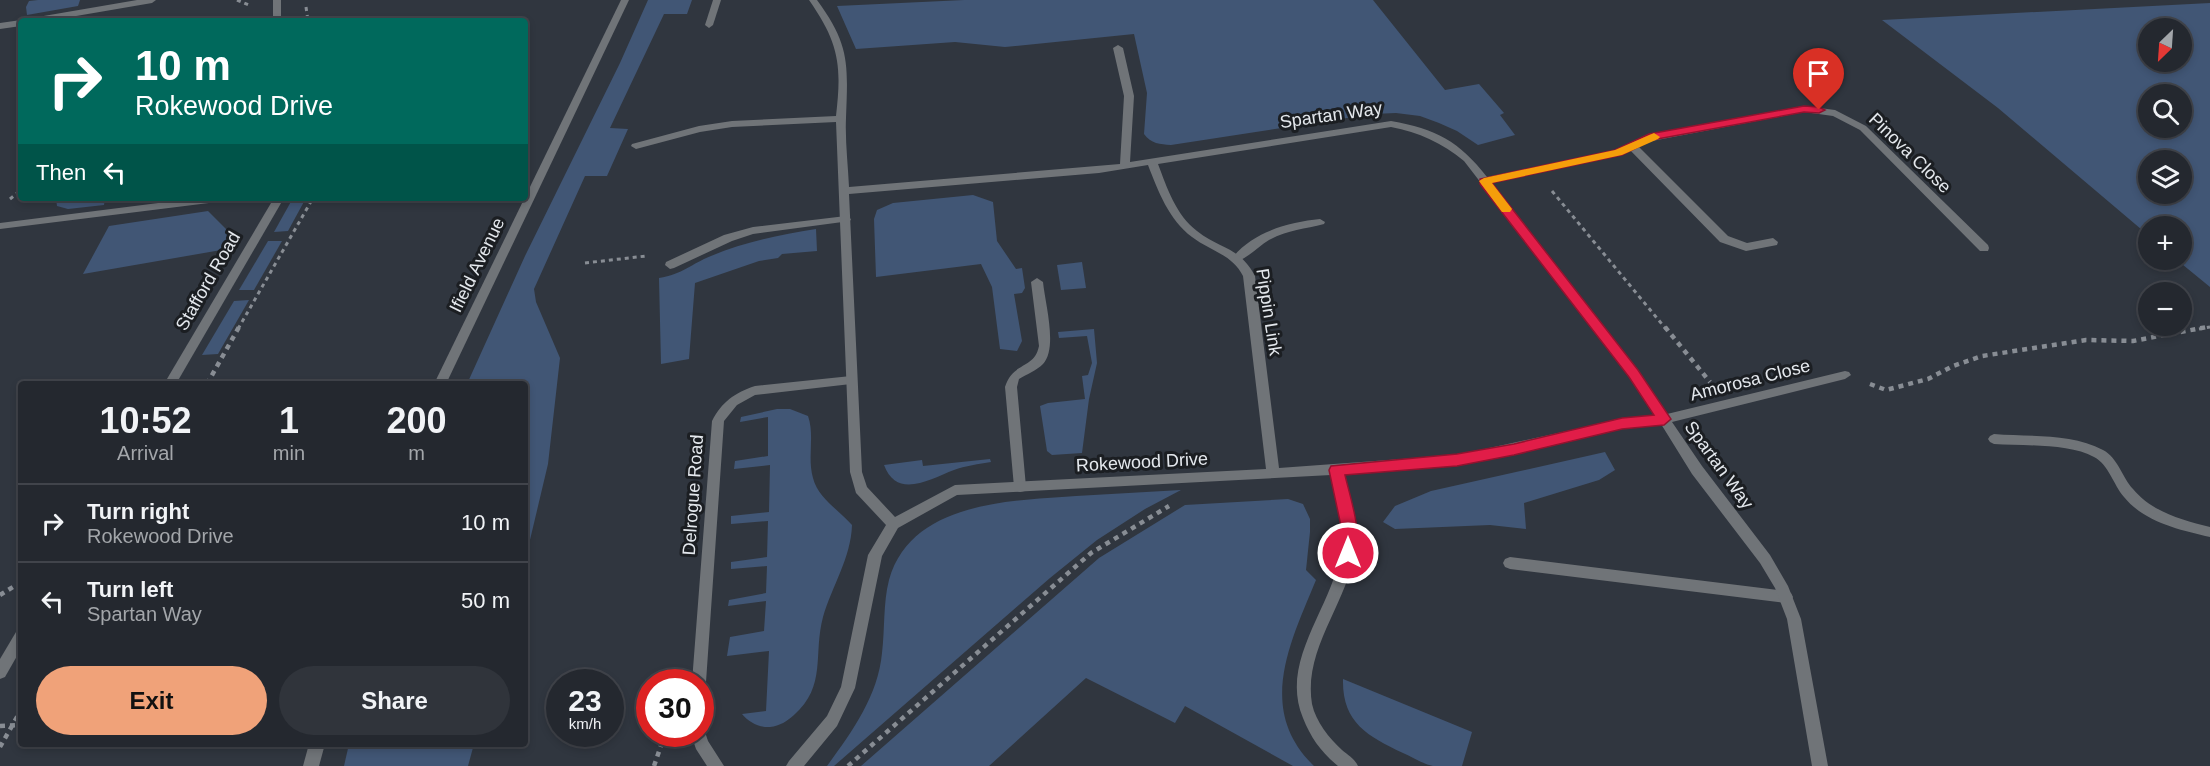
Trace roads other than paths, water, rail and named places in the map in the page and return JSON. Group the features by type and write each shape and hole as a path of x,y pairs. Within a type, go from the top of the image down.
{"street":[{"path":"49,18 152,0"},
{"path":"277,0 277,18"},
{"name":"Ifield Avenue","path":"441,381 626,0"},
{"path":"709,25 717,0"},
{"path":"794,766 832,721 848,688 875,555 893,524 861,489 856,472 841,119 844,59 840,45 813,0"},
{"path":"0,26 18,23"},
{"path":"1118,48 1129,96 1125,166"},
{"name":"Pinova Close","path":"1484,181 1618,152 1649,138 1804,109 1835,113 1863,128 1984,248"},
{"path":"636,146 699,129 732,124 841,119"},
{"name":"Spartan Way","path":"845,192 1125,166 1391,124 1434,134 1451,144 1468,159 1634,373 1697,470 1765,558 1786,597 1794,619 1820,766"},
{"path":"1632,146 1724,239 1746,247 1773,242"},
{"name":"Pippin Link","path":"1152,161 1162,190 1183,222 1207,243 1238,257 1249,276 1274,473"},
{"path":"0,226 201,201"},
{"name":"Stafford Road","path":"172,381 277,201"},
{"path":"670,265 728,238 753,231 846,219"},
{"path":"1238,257 1254,243 1269,235 1304,223 1320,222"},
{"path":"1020,487 1011,387 1014,377 1039,363 1044,356 1045,346 1037,282"},
{"name":"Amorosa Close","path":"1664,419 1845,375"},
{"name":"Delrogue Road","path":"700,669 718,421 723,411 742,395 755,391 851,380"},
{"name":"Rokewood Drive","path":"893,524 955,490 1336,470 1457,460 1622,424 1664,419"},
{"path":"1994,439 2076,447 2097,453 2112,466 2130,495 2144,507 2189,527 2210,532"},
{"path":"1336,470 1349,526 1348,553 1341,577 1307,662 1302,687 1305,713 1319,735 1341,760 1350,766"},
{"path":"1510,563 1786,597"},
{"path":"0,672 12,644"},
{"path":"311,766 316,747"},
{"path":"703,747 716,766"}]}
